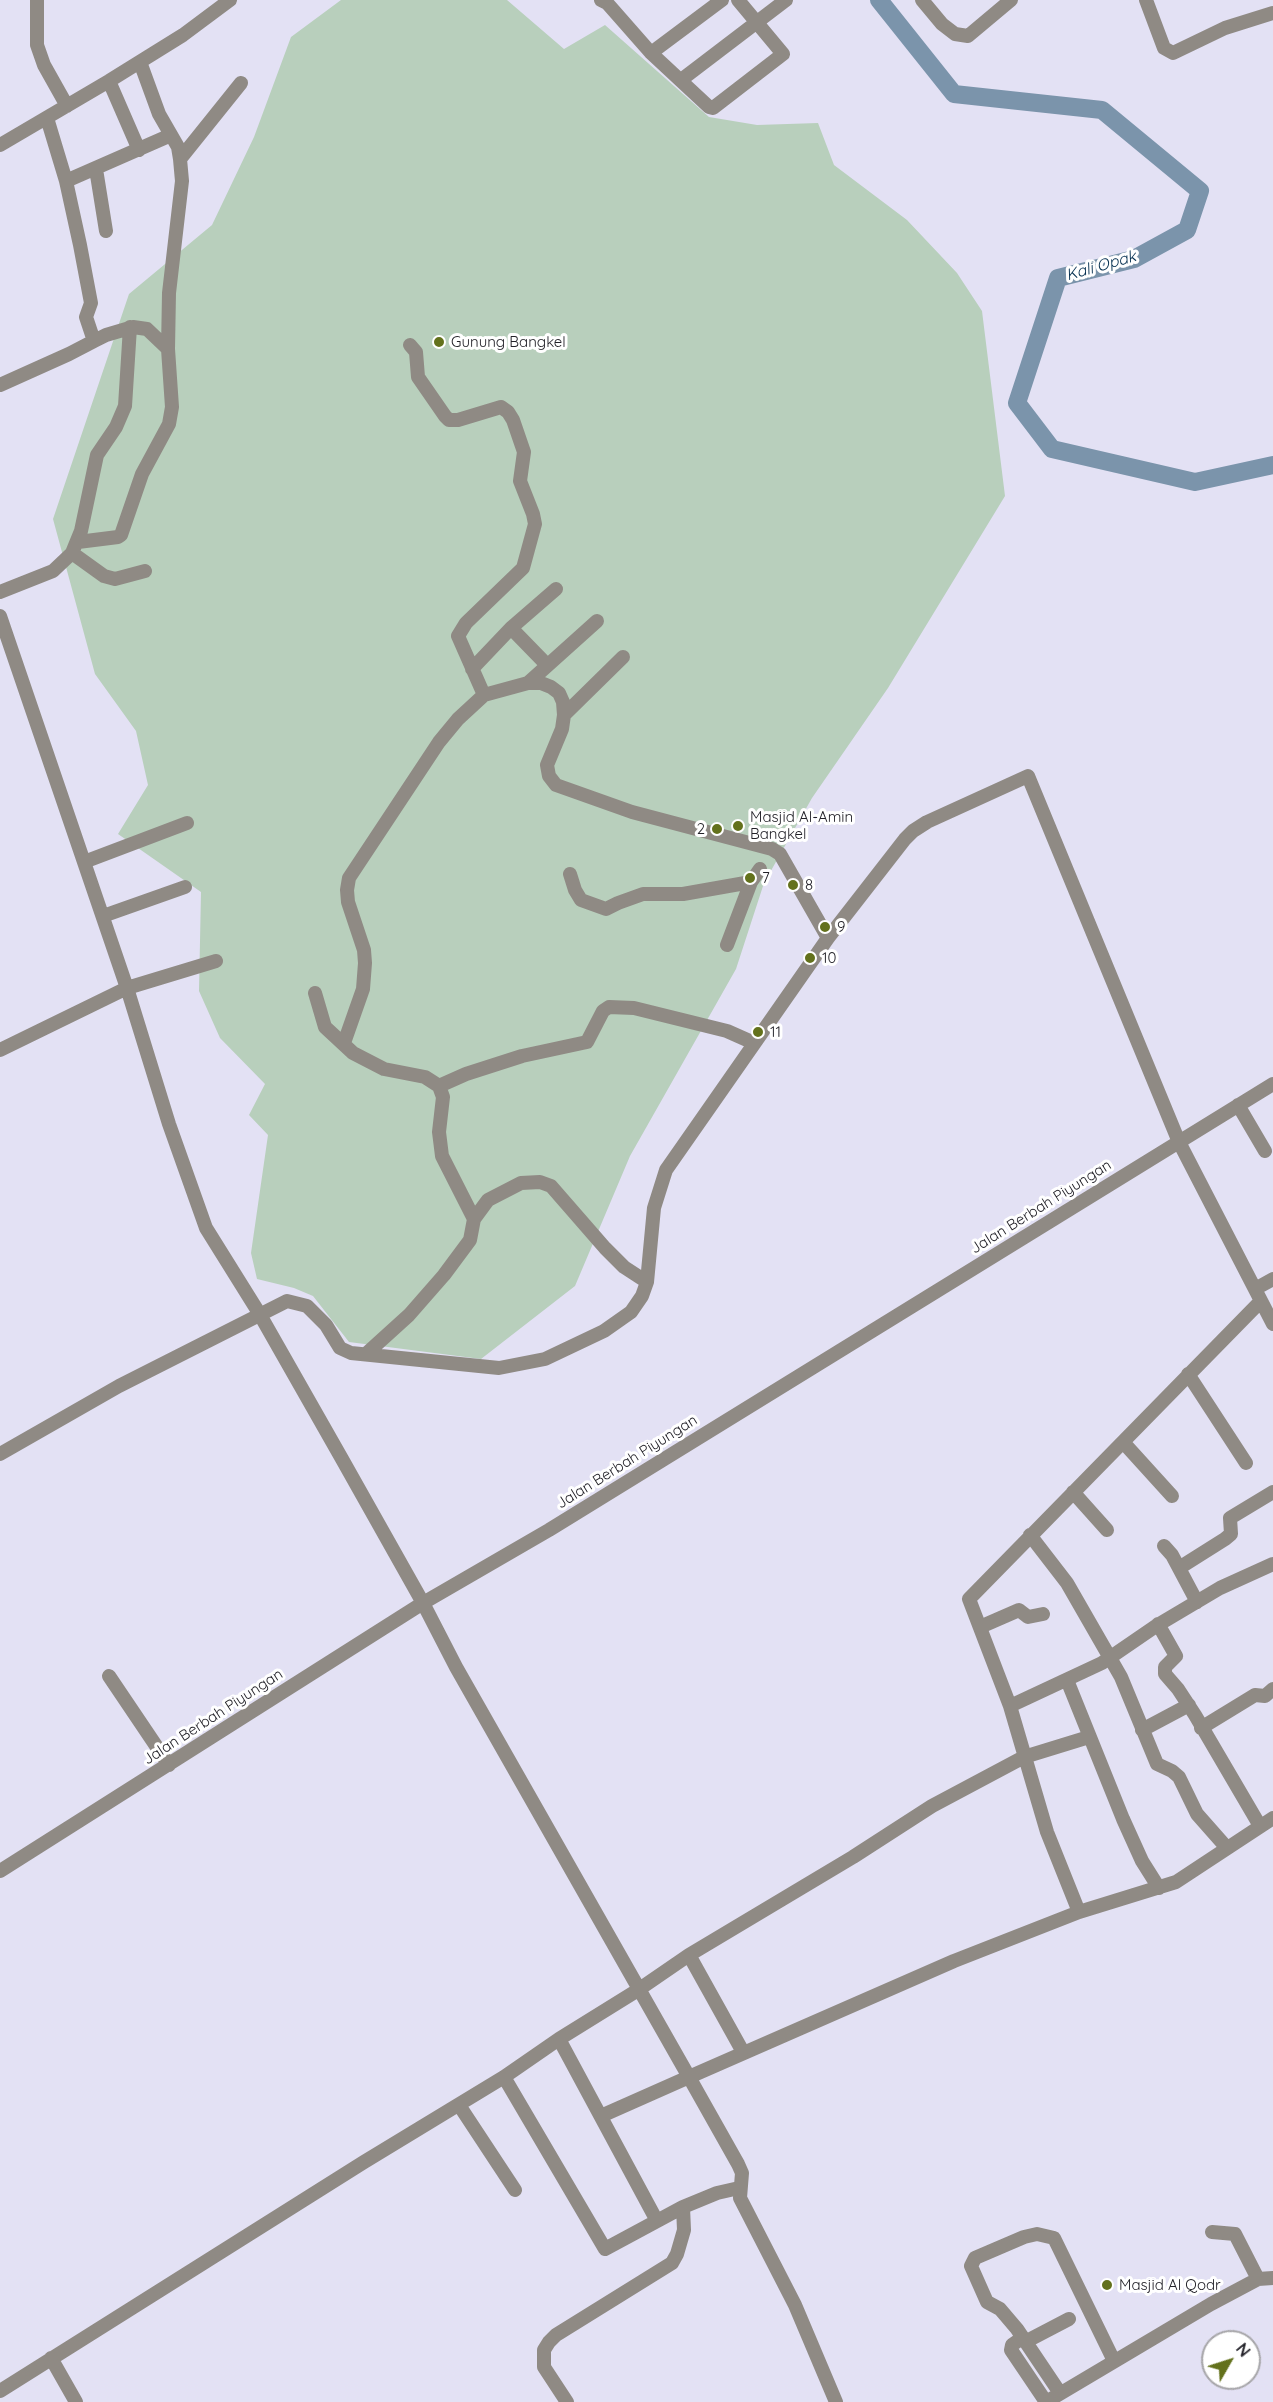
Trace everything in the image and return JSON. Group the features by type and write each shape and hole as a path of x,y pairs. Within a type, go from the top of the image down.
{"street":[{"path":"37,0 37,45 44,65 67,106"},
{"path":"0,144 183,35 229,0"},
{"path":"601,0 607,3 651,52 709,107 717,107 782,57 781,51 738,0"},
{"path":"651,52 722,0"},
{"path":"681,80 786,0"},
{"path":"922,0 942,24 955,34 968,36 1011,0"},
{"path":"1146,0 1164,48 1173,53 1225,28 1273,13"},
{"path":"0,592 52,571 75,548 121,535 142,474 169,424 172,407 168,349 169,293 182,181 178,147 159,114 140,62"},
{"path":"109,81 139,150"},
{"path":"180,159 240,83"},
{"path":"47,118 66,181 91,300 87,321 94,341"},
{"path":"66,181 171,135"},
{"path":"96,169 106,231"},
{"path":"0,385 94,341 130,327 147,329 168,349"},
{"path":"75,548 97,455 116,427 125,406 130,327"},
{"path":"410,345 416,352 418,376 449,420 458,420 501,407 513,420 524,452 520,481 535,524 523,568 459,632 458,642 480,682 484,696"},
{"path":"75,548 104,576 115,579 145,571"},
{"path":"472,669 511,628 556,589"},
{"path":"0,616 103,916 169,1124 206,1228 259,1313 423,1603 456,1667 738,2164 742,2173 739,2193 749,2218 795,2306 836,2402"},
{"path":"528,683 597,621"},
{"path":"511,628 547,665"},
{"path":"564,715 623,657"},
{"path":"344,1043 363,989 365,963 364,950 348,902 346,890 349,878 439,741 458,719 484,696 528,683 541,683 559,693 564,715 562,729 547,765 549,776 556,785 632,812 772,849 780,854 828,938"},
{"path":"0,1454 119,1386 259,1313 287,1301 307,1306 326,1325 340,1348 351,1353 499,1368 545,1359 604,1331 631,1312 642,1296 647,1282 654,1208 666,1170 828,938 905,839 914,831 927,822 1028,776 1179,1142 1273,1324"},
{"path":"84,862 187,823"},
{"path":"727,945 751,882 760,869"},
{"path":"570,874 574,890 581,900 606,909 643,894 683,894 751,882"},
{"path":"103,916 185,887"},
{"path":"0,1050 127,988 216,961"},
{"path":"315,993 325,1027 353,1053 366,1062 384,1069 425,1077 440,1086 443,1097 439,1132 442,1156 474,1219"},
{"path":"440,1086 522,1056 559,1046 580,1045 587,1042 603,1011 609,1007 634,1008 719,1029 756,1041"},
{"path":"697,1017 716,1020 756,1041"},
{"name":"Jalan Berbah Piyungan","path":"0,1871 423,1603 549,1530 1273,1084"},
{"path":"1238,1105 1265,1151"},
{"path":"366,1354 409,1315 444,1275 470,1240 474,1219 488,1200 521,1183 540,1182 551,1186 624,1267 647,1282"},
{"path":"1079,1912 1047,1832 1010,1706 969,1599 1188,1374 1273,1279"},
{"path":"1188,1374 1246,1463"},
{"path":"1123,1442 1172,1496"},
{"path":"1073,1492 1107,1530"},
{"path":"1179,1568 1232,1534 1230,1518 1273,1492"},
{"path":"1030,1536 1067,1583 1121,1677 1157,1764 1179,1777 1197,1814 1227,1848"},
{"path":"1164,1546 1197,1602"},
{"path":"1010,1706 1110,1658 1158,1624 1220,1588 1273,1564"},
{"path":"980,1627 1018,1610 1028,1617 1042,1614"},
{"path":"1158,1624 1176,1656 1165,1667 1165,1674 1189,1705 1260,1826"},
{"path":"109,1676 169,1765"},
{"path":"1067,1680 1142,1861 1159,1888"},
{"path":"1202,1728 1255,1695 1265,1696 1273,1689"},
{"path":"1142,1730 1189,1705"},
{"path":"0,2391 504,2077 689,1955 853,1857 932,1806 1024,1757 1089,1737"},
{"path":"602,2116 954,1961 1079,1912 1176,1882 1273,1818"},
{"path":"689,1955 743,2052"},
{"path":"559,2039 657,2221"},
{"path":"504,2077 604,2249 682,2207 717,2193 739,2193"},
{"path":"459,2105 515,2190"},
{"path":"567,2402 544,2367 544,2350 556,2335 672,2263 684,2230 682,2207"},
{"path":"1212,2232 1235,2234 1258,2279"},
{"path":"1060,2393 1000,2309 987,2302 970,2266 971,2261 1024,2237 1046,2235 1054,2238 1114,2361"},
{"path":"1069,2319 1012,2345 1011,2350 1046,2402 1210,2304 1258,2279 1273,2278"},
{"path":"51,2358 76,2402"}],"green space":[{"path":"341,0 507,0 564,49 605,25 709,117 757,125 818,123 834,165 907,220 957,273 982,311 1005,496 888,688 812,798 764,883 736,969 630,1156 575,1286 481,1359 349,1342 313,1296 294,1288 257,1279 251,1253 268,1135 249,1115 265,1084 220,1038 199,991 201,892 118,834 148,785 136,731 95,674 53,519 129,294 212,225 254,137 291,37"}],"waterway":[{"name":"Kali Opak","path":"879,0 954,94 1102,110 1200,191 1187,230 1134,259 1058,278 1017,403 1052,449 1195,482 1273,465"}],"place":[{"name":"Gunung Bangkel","path":"439,342"},
{"name":"Masjid Al-Amin Bangkel","path":"738,826"},
{"name":"2","path":"717,829"},
{"name":"7","path":"750,878"},
{"name":"8","path":"793,885"},
{"name":"9","path":"825,927"},
{"name":"10","path":"810,958"},
{"name":"11","path":"758,1032"},
{"name":"Masjid Al Qodr","path":"1107,2285"}]}
